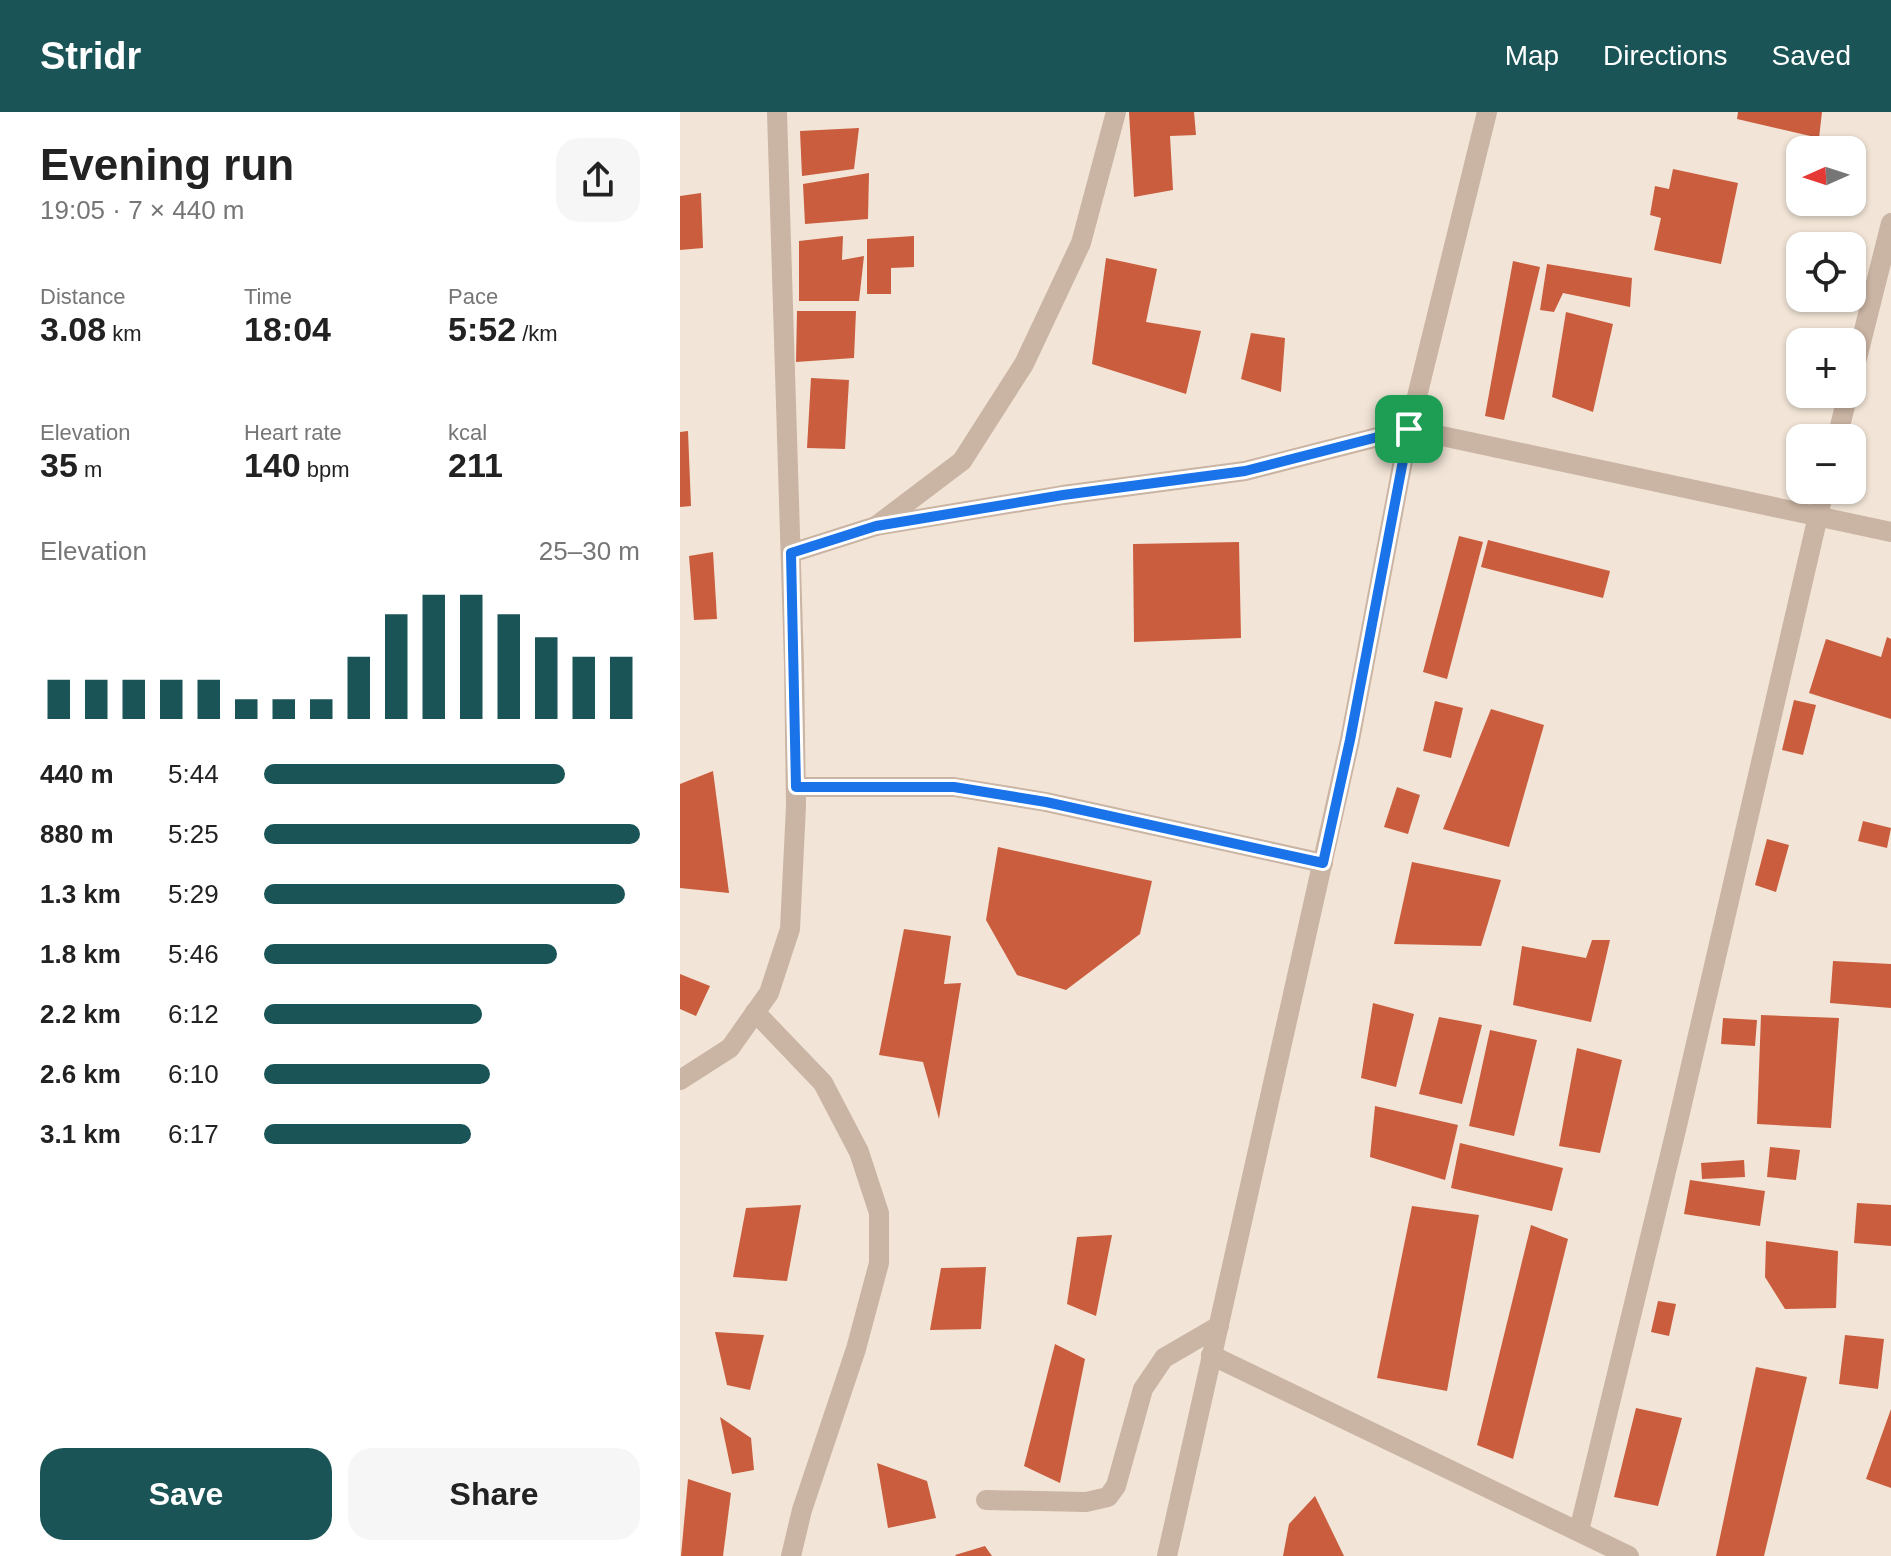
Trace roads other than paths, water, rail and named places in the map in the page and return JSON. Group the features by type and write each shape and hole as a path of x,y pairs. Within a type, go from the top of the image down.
{"street":[{"path":"680,1080 730,1048 769,993 790,929 796,787 777,112"},
{"path":"876,526 962,461 1024,364 1081,243 1116,112"},
{"path":"1167,1556 1350,740 1409,429 1487,112"},
{"path":"1865,328 1891,223"},
{"path":"791,553 876,526 1063,495 1245,471 1409,429 1891,532"},
{"path":"1579,1531 1676,1130 1820,504"},
{"path":"796,787 954,787 1046,802 1323,863"},
{"path":"755,1012 823,1083 859,1152 879,1213 875,1278 791,1556"},
{"path":"986,1500 1086,1502 1108,1497 1116,1486 1143,1389 1164,1358 1219,1326"},
{"path":"1211,1355 1629,1556"}]}
